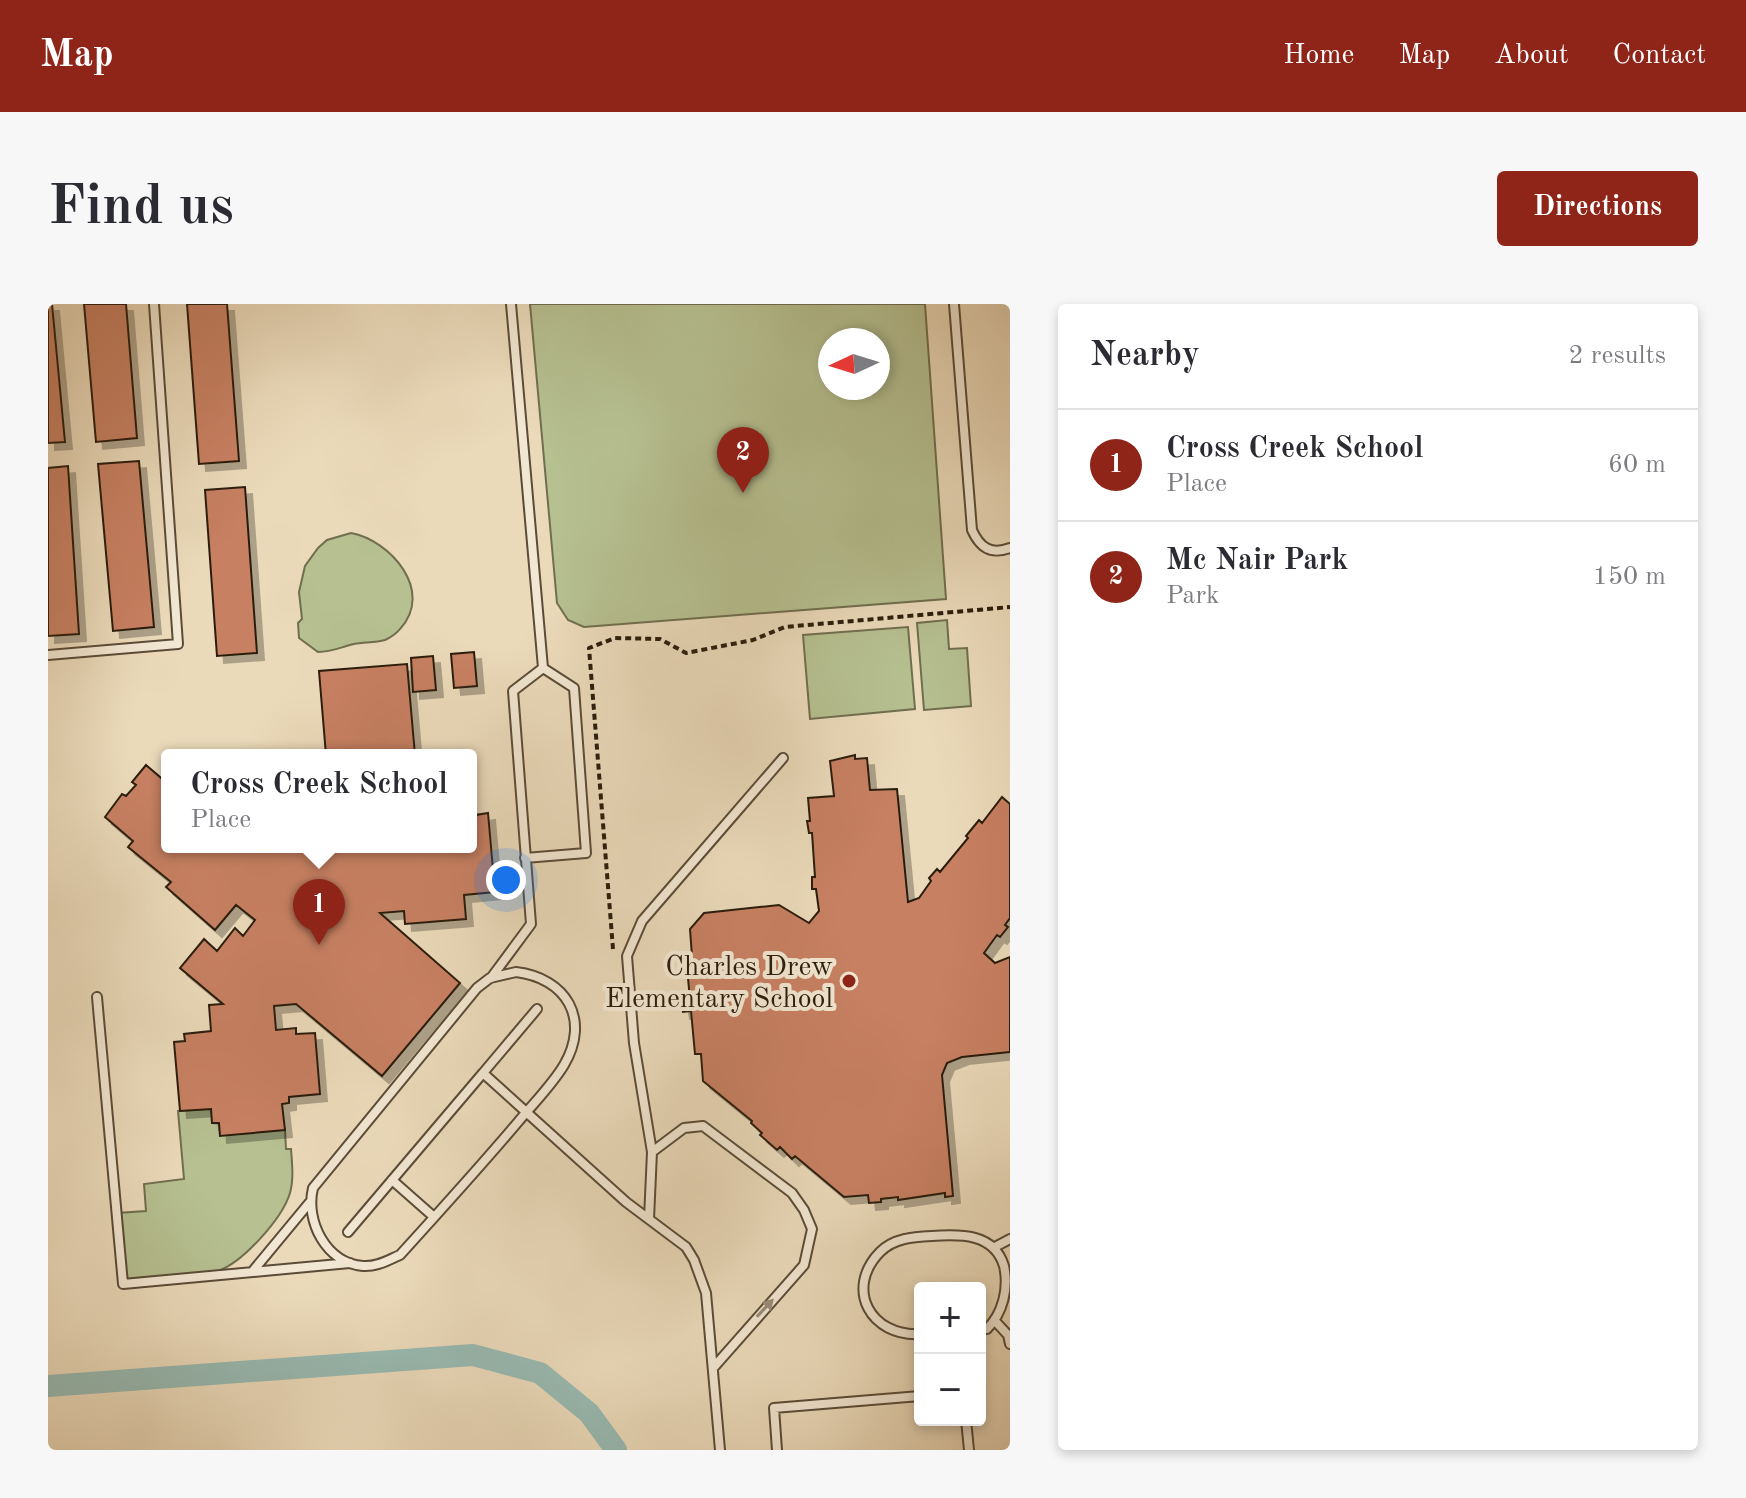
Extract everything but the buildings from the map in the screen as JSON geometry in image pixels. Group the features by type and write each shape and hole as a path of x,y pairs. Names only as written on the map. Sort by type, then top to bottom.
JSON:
{"lane":[{"path":"48,655 178,644 154,304"},
{"path":"511,304 543,668"},
{"path":"954,304 972,530 978,544 988,549 1003,551 1010,548"},
{"path":"351,1263 337,1257 326,1246 312,1218 310,1202 313,1188 477,988 490,978 531,924 513,691 543,668"},
{"path":"525,858 586,853 574,688 543,668"},
{"path":"649,1219 652,1152 634,1043 627,956 642,921 783,758"},
{"path":"97,997 123,1284 351,1263 376,1265 400,1255 526,1112 564,1064 573,1044 575,1025 571,1007 561,990 531,974 516,972 490,978"},
{"path":"348,1232 537,1009"},
{"path":"483,1073 626,1202 686,1247 702,1277 706,1293 720,1450"},
{"path":"652,1152 684,1128 703,1126 792,1193 812,1229 804,1265 714,1367"},
{"path":"392,1180 434,1217"},
{"path":"252,1272 310,1202"},
{"path":"914,1334 895,1332 874,1319 867,1308 865,1282 869,1269 882,1250 905,1238 959,1234 974,1237 993,1248 1003,1263 1006,1277 1003,1302 995,1321 986,1329"},
{"path":"993,1248 1010,1239"},
{"path":"995,1321 1008,1335 1010,1344"},
{"path":"777,1450 774,1408 914,1396"},
{"path":"967,1426 969,1450"}],"path":[{"path":"614,958 589,648 615,638 660,639 686,653 753,640 785,627 1010,607"}],"green space":[{"path":"530,304 925,304 946,599 584,627 568,620 557,603"},
{"path":"351,533 380,546 403,569 413,599 410,614 399,631 385,640 318,652 299,638 298,623 302,619 299,592 305,566 327,540"},
{"path":"947,620 949,649 967,648 971,706 924,710 917,623"},
{"path":"908,627 915,709 810,719 803,635"},
{"path":"211,1109 213,1123 285,1130 286,1149 291,1149 292,1171 286,1204 259,1240 225,1268 193,1277 123,1284 117,1213 146,1211 144,1184 184,1179 178,1111"}],"waterway":[{"path":"48,1386 473,1355 540,1373 589,1413 616,1450"}],"place":[{"name":"Mc Nair Park","path":"743,493"},
{"name":"Cross Creek School","path":"319,945"},
{"name":"Charles Drew Elementary School","path":"849,981"}]}
